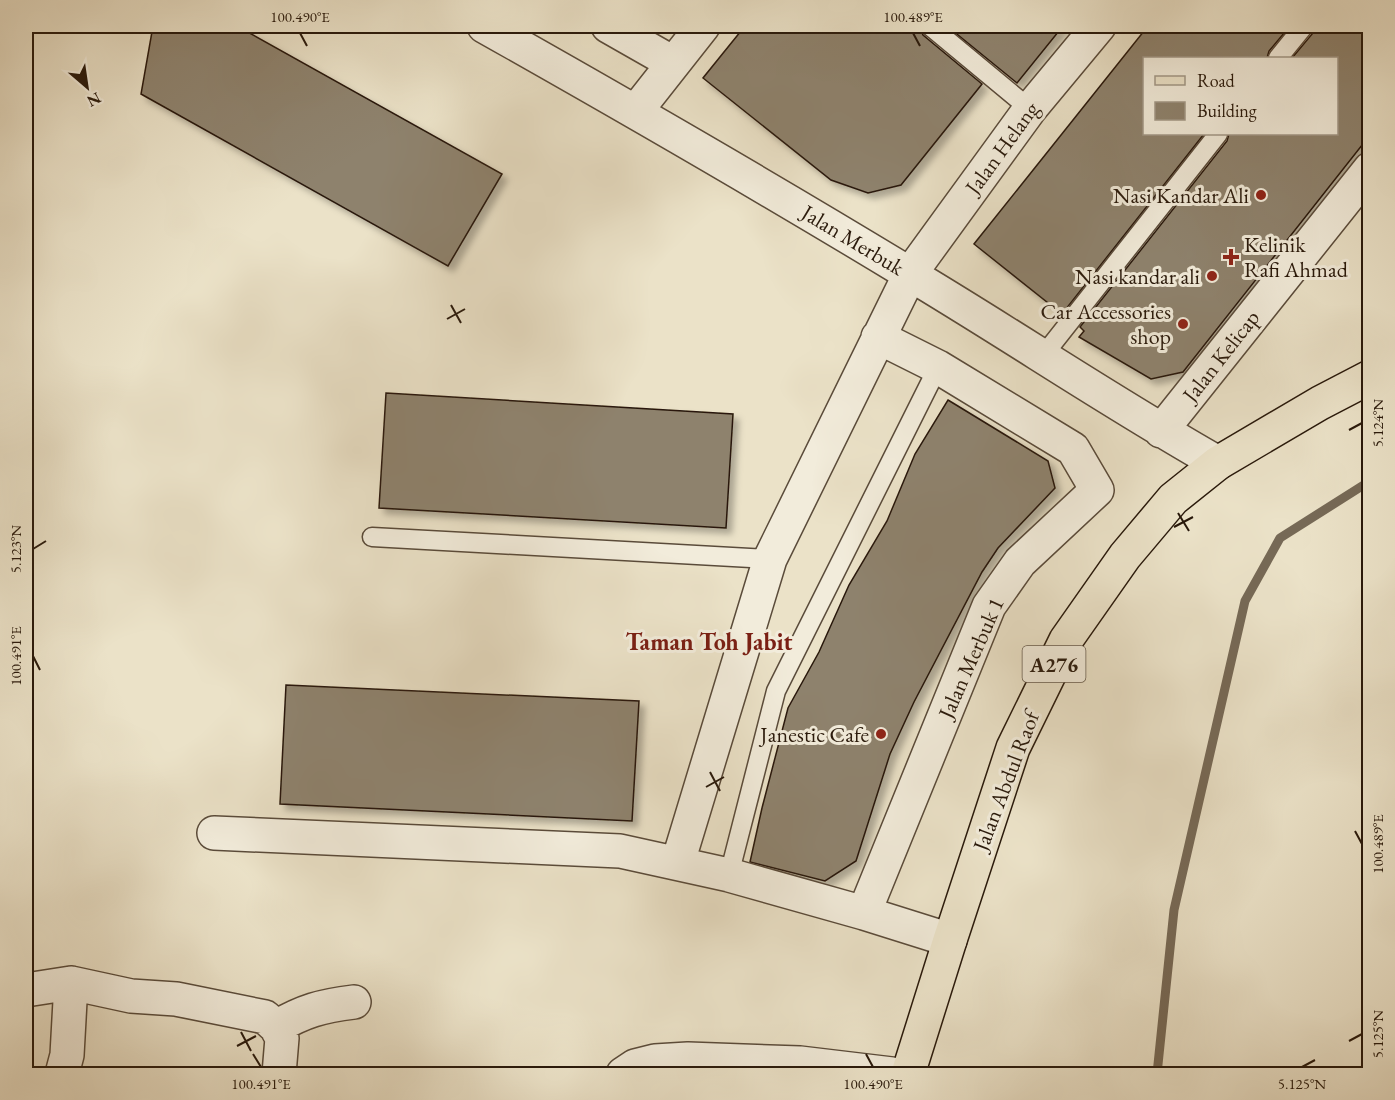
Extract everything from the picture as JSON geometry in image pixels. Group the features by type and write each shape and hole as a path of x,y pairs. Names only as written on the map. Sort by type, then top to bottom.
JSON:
{"main road":[{"name":"Jalan Abdul Raof","path":"908,1074 1013,748 1066,640 1125,556 1173,499 1218,463 1320,403 1370,377"}],"street":[{"name":"Jalan Merbuk","path":"484,26 636,111 910,274 1161,431 1218,463"},
{"path":"608,26 673,63"},
{"path":"636,111 703,26"},
{"name":"Jalan Helang","path":"678,862 770,559 878,337 910,274 1030,109 1099,26"},
{"name":"Jalan Kelicap","path":"1161,431 1370,169"},
{"path":"878,337 938,367"},
{"name":"Jalan Merbuk 1","path":"864,913 989,606 1020,562 1097,490 1073,449 938,367"},
{"path":"214,833 620,851 729,875 950,940"},
{"path":"62,1074 67,1055 71,983"},
{"path":"26,990 71,983 131,996 176,999 265,1017 276,1027 282,1038 279,1074"},
{"path":"276,1027 302,1012 354,1002"},
{"path":"623,1074 635,1066 655,1061 688,1059 800,1063 892,1074"}],"lane":[{"path":"930,26 1030,109"},
{"path":"1279,57 1304,26"},
{"path":"1042,357 1217,135"},
{"path":"729,875 776,691 938,367"},
{"path":"372,537 770,559"}],"building":[{"path":"153,26 237,26 502,174 448,266 141,94"},
{"path":"745,26 919,26 923,35 982,84 901,185 868,193 831,180 703,78"},
{"path":"947,26 1063,26 1017,83"},
{"path":"1148,26 1290,26 1269,51 1267,57 1143,57 1143,135 1203,135 1062,314 974,244"},
{"path":"1315,26 1370,26 1370,135 1183,372 1151,379 1079,337 1084,331 1080,327 1227,141 1229,135 1338,135 1338,57 1293,57 1313,33"},
{"path":"386,393 733,414 726,528 379,508"},
{"path":"948,400 1048,461 1055,488 998,548 982,572 914,702 890,754 856,861 825,881 750,862 788,708 819,652 849,585 887,521 915,454"},
{"path":"286,685 639,701 632,821 280,804"}],"waterway":[{"path":"1157,1074 1174,910 1245,601 1280,538 1370,481"}],"place":[{"name":"Nasi Kandar Ali","path":"1261,195"},
{"name":"Kelinik Rafi Ahmad","path":"1231,257"},
{"name":"Nasi kandar ali","path":"1212,276"},
{"name":"Car Accessories shop","path":"1183,324"},
{"name":"Janestic Cafe","path":"881,734"}],"district":[{"name":"Taman Toh Jabit","path":"709,641"}]}
